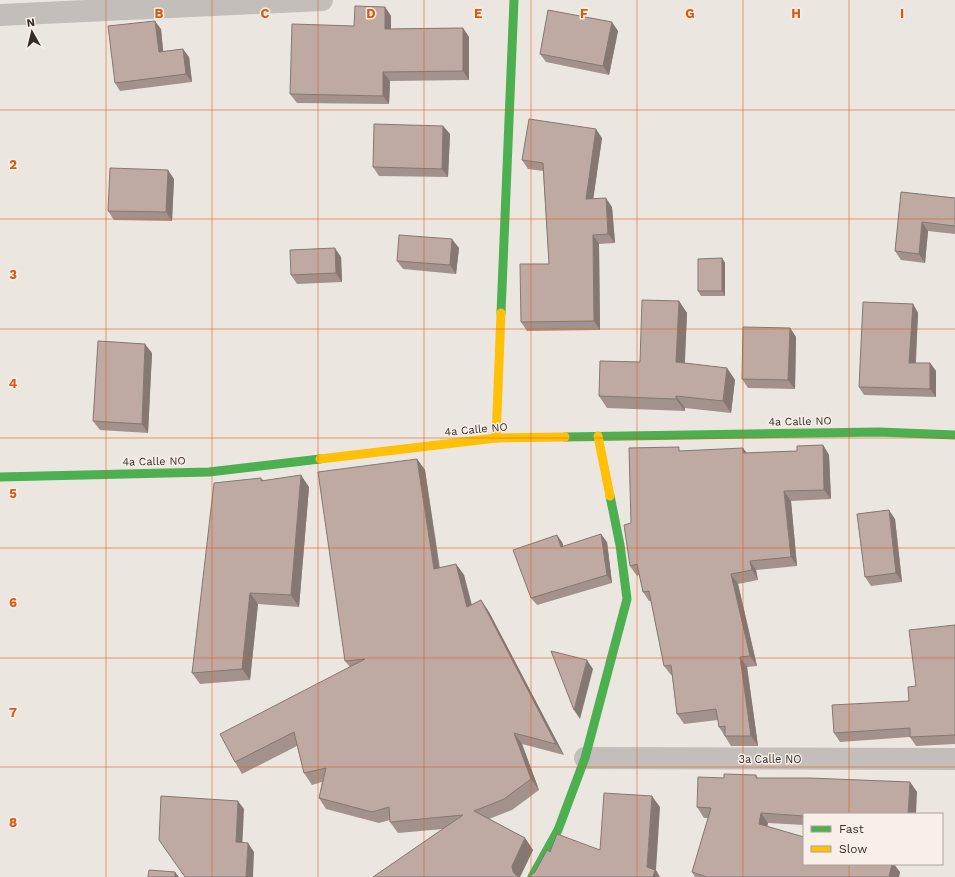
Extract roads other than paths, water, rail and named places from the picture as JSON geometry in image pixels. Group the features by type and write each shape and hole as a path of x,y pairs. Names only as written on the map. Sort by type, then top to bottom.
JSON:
{"street":[{"path":"0,15 322,0"},
{"path":"496,438 514,0"},
{"name":"4a Calle NO","path":"0,477 209,472 496,438 879,432 955,435"},
{"path":"532,877 558,830 585,758 627,599 620,545 598,436"},
{"name":"3a Calle NO","path":"585,758 955,759"}]}
